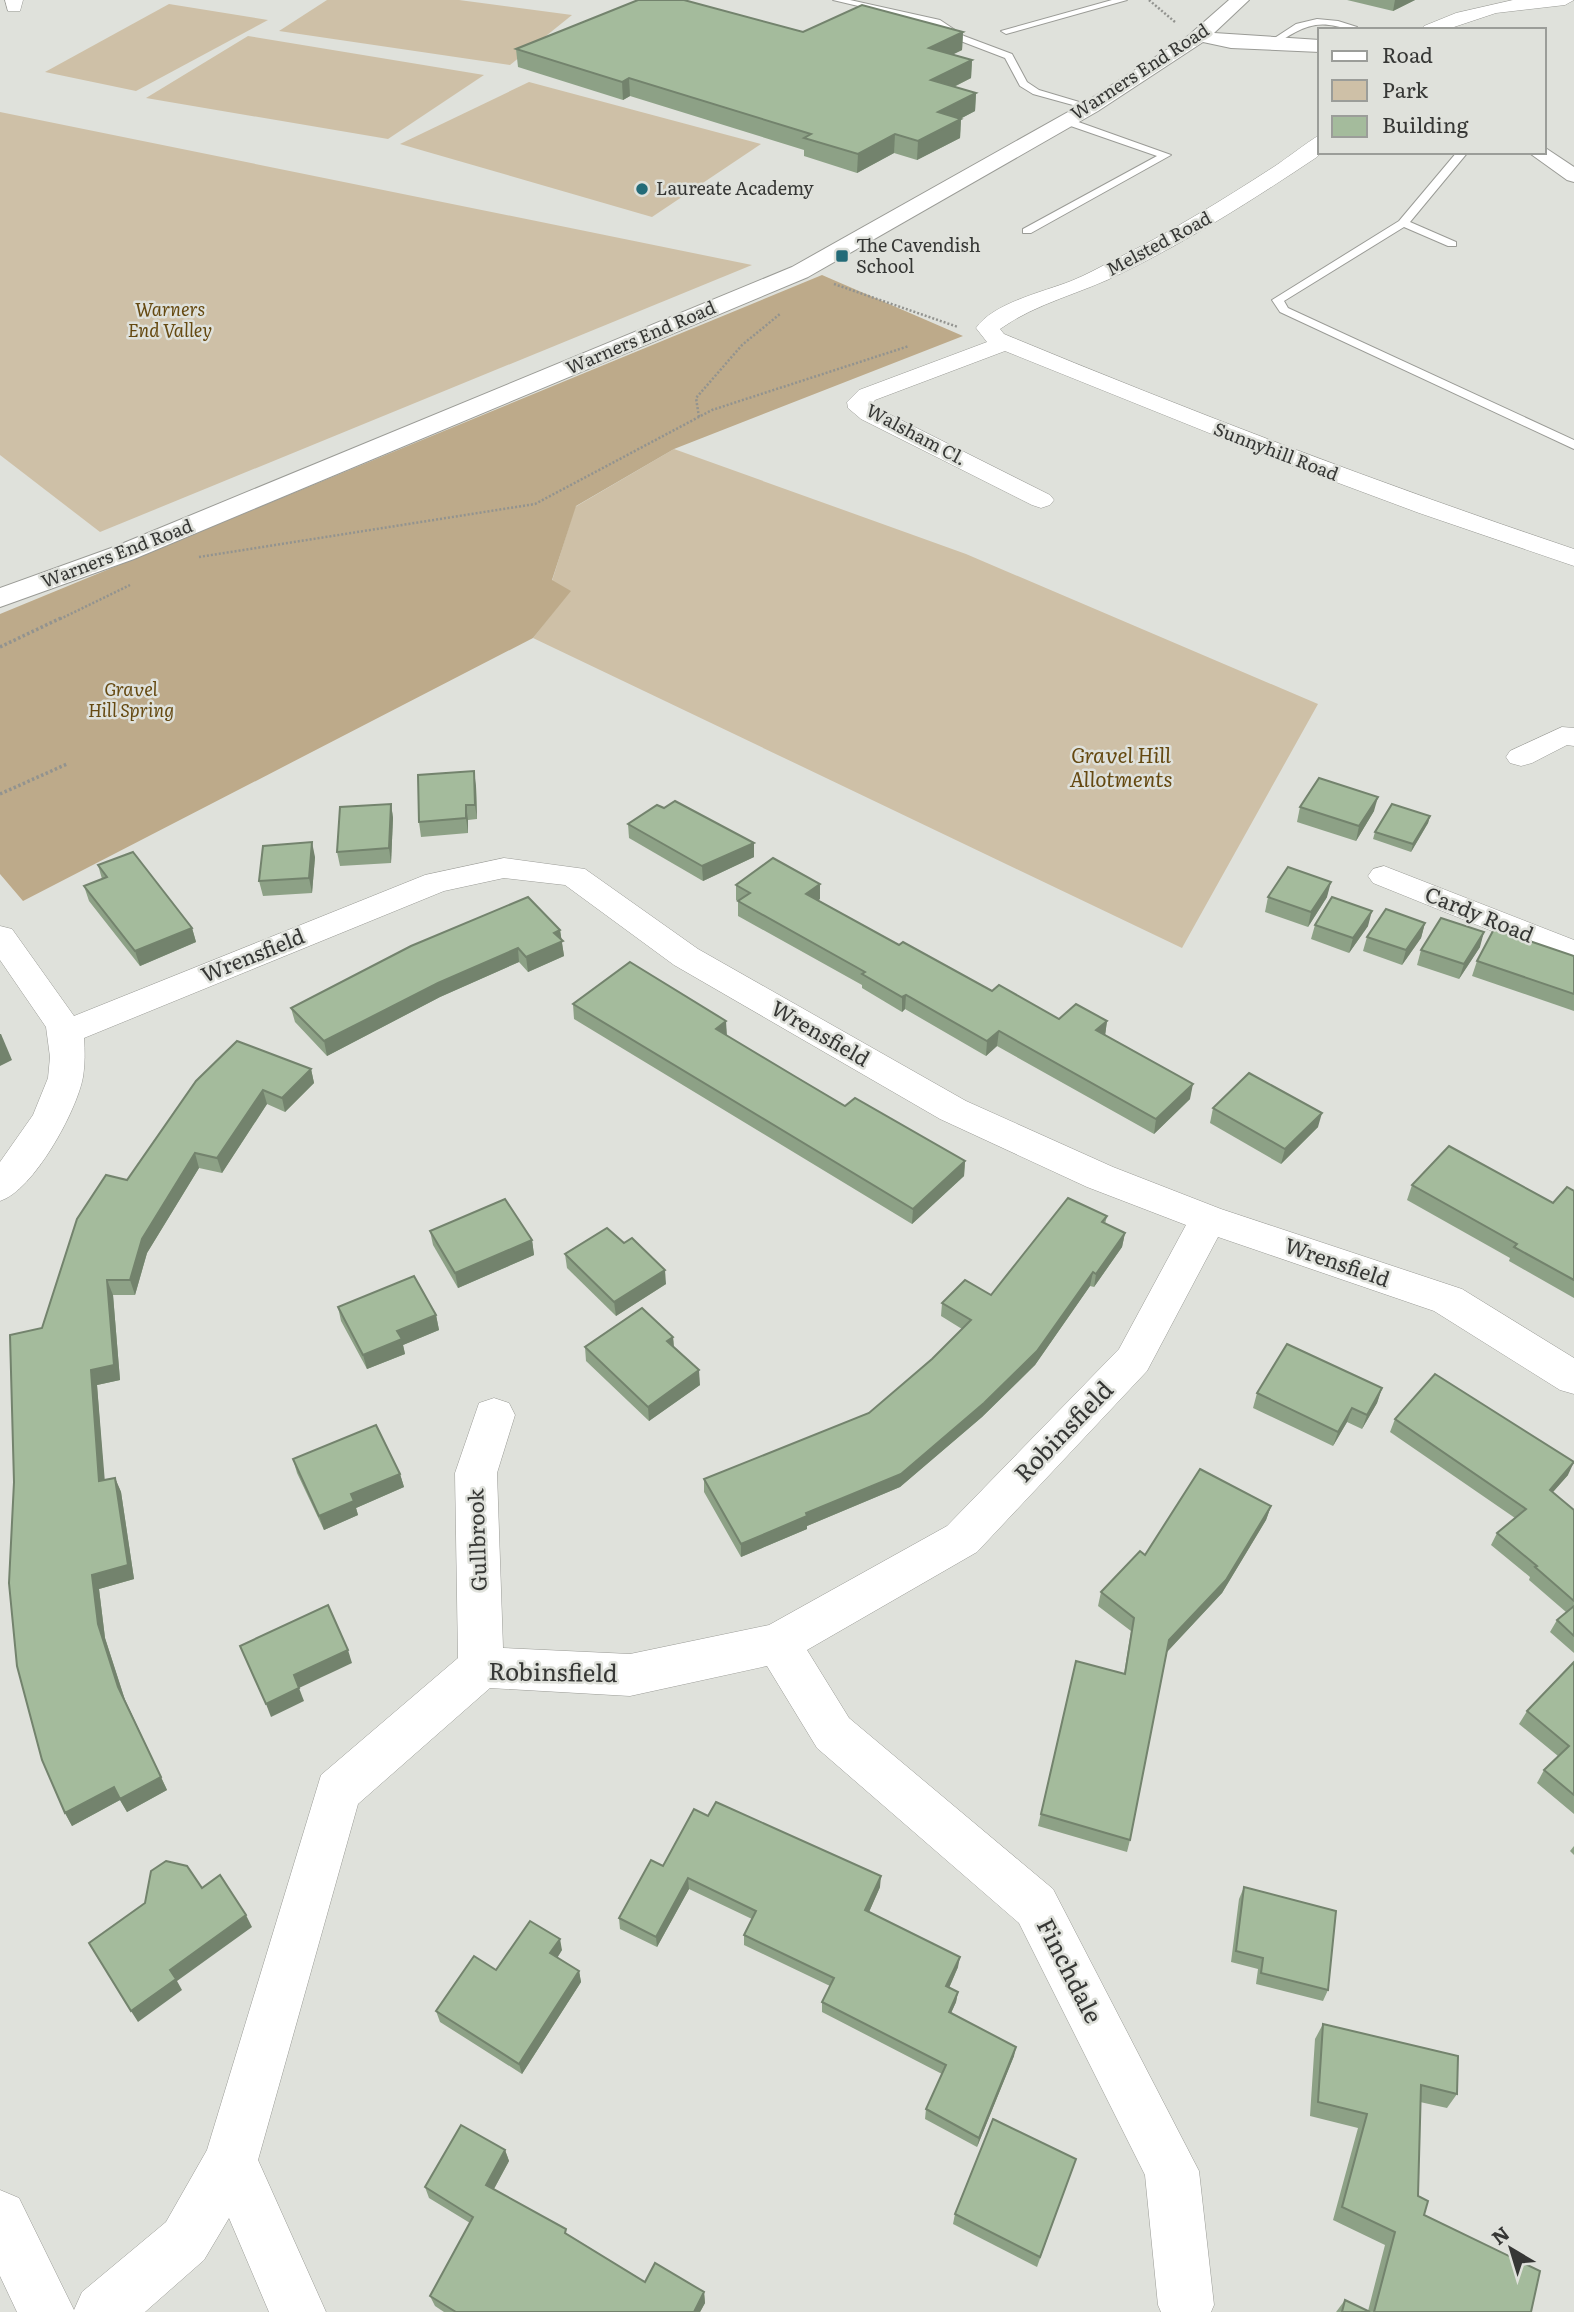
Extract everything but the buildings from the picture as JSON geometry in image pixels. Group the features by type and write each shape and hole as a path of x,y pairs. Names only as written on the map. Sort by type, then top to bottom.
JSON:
{"street":[{"path":"1434,28 1457,16 1509,5 1565,0"},
{"name":"Warners End Road","path":"0,598 124,553 800,272 1091,107 1199,36 1231,10 1229,1"},
{"path":"1199,36 1269,45 1318,46"},
{"name":"Melsted Road","path":"996,336 1002,316 1091,280 1217,214 1310,153 1318,143"},
{"path":"1541,154 1574,176"},
{"name":"Walsham Cl.","path":"996,336 866,395 859,402 860,408 1041,500"},
{"name":"Sunnyhill Road","path":"996,336 1154,406 1410,503 1574,558"},
{"path":"1521,757 1562,736 1574,737"},
{"name":"Wrensfield","path":"66,1032 436,882 504,868 573,876 686,957 953,1110 1100,1177 1208,1219 1448,1300 1574,1378"},
{"name":"Cardy Road","path":"1384,876 1574,953"},
{"path":"0,937 66,1032 68,1076 37,1143 0,1188"},
{"name":"Robinsfield","path":"102,2312 185,2241 230,2161 338,1791 481,1667 630,1675 778,1643 962,1539 1133,1360 1208,1219"},
{"name":"Gullbrook","path":"481,1667 476,1473 494,1415"},
{"name":"Finchdale","path":"778,1643 833,1733 1035,1906 1172,2171 1186,2305"},
{"path":"230,2161 298,2312"},
{"path":"1,2224 47,2312"}],"lane":[{"path":"838,0 937,22 961,38 1009,56 1023,83 1036,92 1091,107"},
{"path":"1006,31 1122,0"},
{"path":"1269,45 1301,23 1333,21 1352,28"},
{"path":"1027,231 1166,155 1066,121"},
{"path":"1461,154 1403,223 1278,300 1284,310 1574,445"},
{"path":"1403,223 1452,244"}],"path":[{"path":"800,272 962,329 949,333"},
{"path":"699,417 696,398 759,327 780,314"},
{"path":"199,557 534,504 712,410 909,346"},
{"path":"0,647 136,582"},
{"path":"0,794 67,764"}],"green space":[{"path":"327,0 459,0 572,15 510,65 279,31"},
{"path":"169,4 268,20 136,91 45,72"},
{"path":"248,36 484,75 388,139 146,98"},
{"path":"529,82 761,144 652,217 400,144"},
{"name":"Warners End Valley","path":"0,112 752,265 100,532 0,455"},
{"name":"Gravel Hill Spring","path":"822,275 963,336 674,449 576,506 552,580 571,591 533,638 23,901 0,874 0,614"},
{"name":"Gravel Hill Allotments","path":"674,449 966,554 1318,704 1182,948 533,638 570,591 552,581 575,507"}],"place":[{"name":"Laureate Academy","path":"642,189"},
{"name":"The Cavendish School","path":"842,256"}]}
